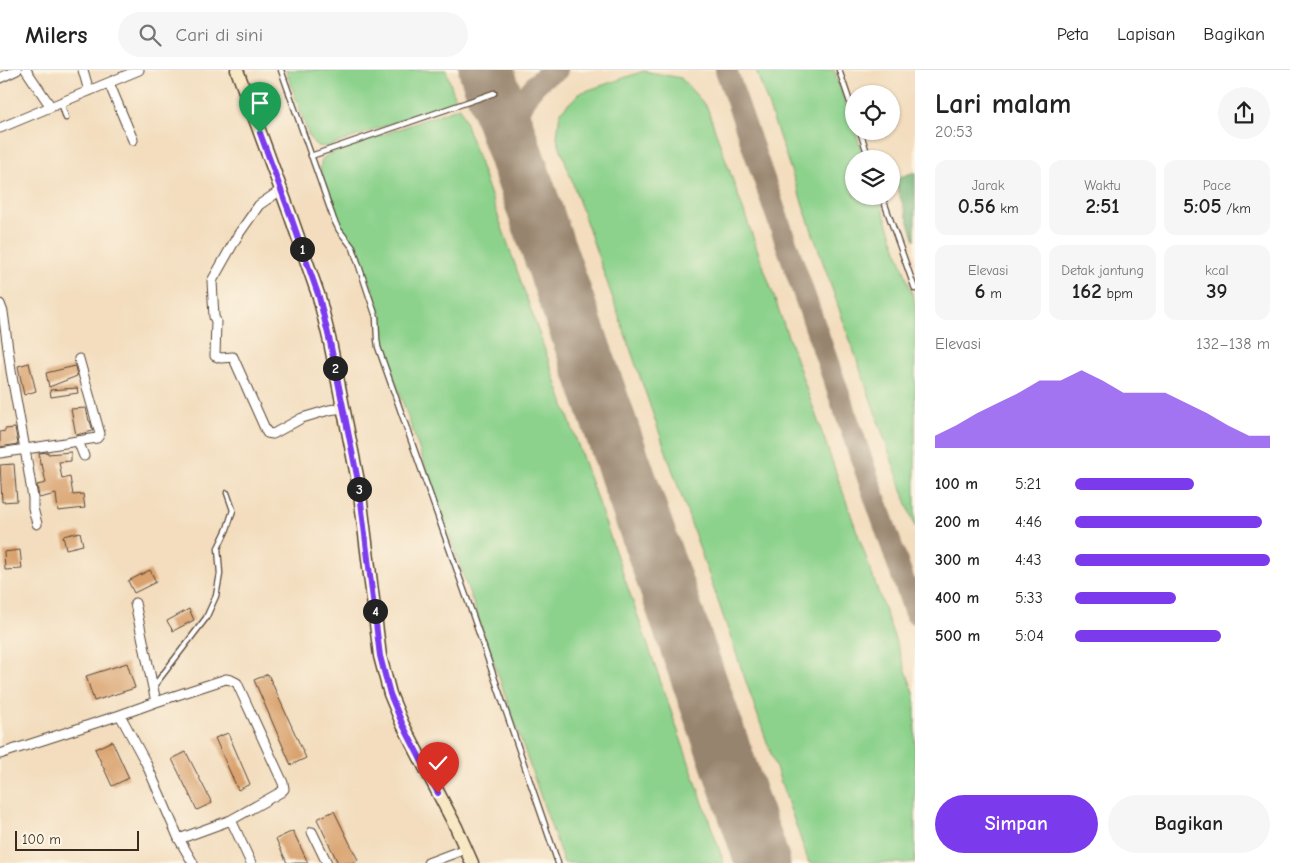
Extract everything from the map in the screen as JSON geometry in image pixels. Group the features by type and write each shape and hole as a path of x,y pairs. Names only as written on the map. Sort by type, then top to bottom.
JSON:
{"street":[{"path":"0,78 17,70"},
{"path":"26,70 51,107"},
{"path":"82,70 89,91"},
{"path":"0,128 140,70"},
{"path":"237,70 319,297 359,486 380,656 390,694 402,723 456,827 472,863"},
{"path":"109,83 133,140"},
{"path":"281,190 259,205 238,235 212,281 214,317 216,321 215,356 220,358 233,357 267,434 273,434 302,418 343,408"},
{"path":"0,304 3,312 3,327 26,449 36,524"},
{"path":"0,453 96,438 100,434 79,359"},
{"path":"78,441 84,456"},
{"path":"135,603 156,702"},
{"path":"0,754 156,702 231,680 236,683 284,782 284,789 230,820 179,839"},
{"path":"120,715 146,763 179,839 193,863"},
{"path":"230,820 251,863"},
{"path":"312,832 328,863"},
{"path":"428,863 465,849"}],"lane":[{"path":"281,70 336,226 353,248 375,313 378,347 558,863"},
{"path":"838,70 845,89"},
{"path":"311,156 494,92"},
{"path":"61,102 66,118"},
{"path":"885,205 915,289"},
{"path":"153,687 206,618 216,596 220,574 218,548 233,510 226,493"}],"green space":[{"path":"286,70 446,70 456,101 326,147 317,146 310,139"},
{"path":"756,70 834,70 845,101 845,140 858,140 862,150 845,150 845,205 881,205 915,302 915,527"},
{"path":"644,71 681,78 707,107 915,696 915,863 809,863 557,138 560,112 580,93"},
{"path":"460,107 724,863 564,863 382,343 382,316 356,244 339,227 320,169 322,159 329,154"},
{"path":"915,172 915,240 900,196 900,177"}],"building":[{"path":"29,363 36,391 24,395 18,366"},
{"path":"75,366 77,376 49,387 46,373"},
{"path":"77,388 78,393 51,397 50,390"},
{"path":"86,408 93,431 76,435 71,409"},
{"path":"15,428 18,444 0,447 0,432 5,431 5,429"},
{"path":"48,452 48,454 71,452 71,461 59,462 62,479 70,477 73,495 83,494 85,508 58,511 56,494 39,498 37,485 46,483 42,464 40,465 39,453"},
{"path":"14,464 17,501 2,502 0,465"},
{"path":"80,532 83,545 66,549 63,536"},
{"path":"20,550 22,569 5,570 4,552"},
{"path":"150,570 156,582 134,593 128,581"},
{"path":"189,609 194,620 173,631 167,621"},
{"path":"127,663 135,688 94,701 86,676"},
{"path":"268,674 306,758 291,765 254,680"},
{"path":"228,733 250,784 238,790 215,738"},
{"path":"112,741 129,778 112,786 95,749"},
{"path":"186,752 212,803 197,810 172,759"},
{"path":"334,811 358,860 352,863 338,863 317,819"},
{"path":"293,831 308,863 287,863 276,839"}],"taxiway":[{"path":"516,154 514,130 519,110 535,85 557,70"},
{"path":"726,70 915,613"}],"runway":[{"path":"486,70 763,863"}],"route":[{"path":"260,133 319,297 330,342 359,486 380,656 390,694 402,723 438,793"}]}
